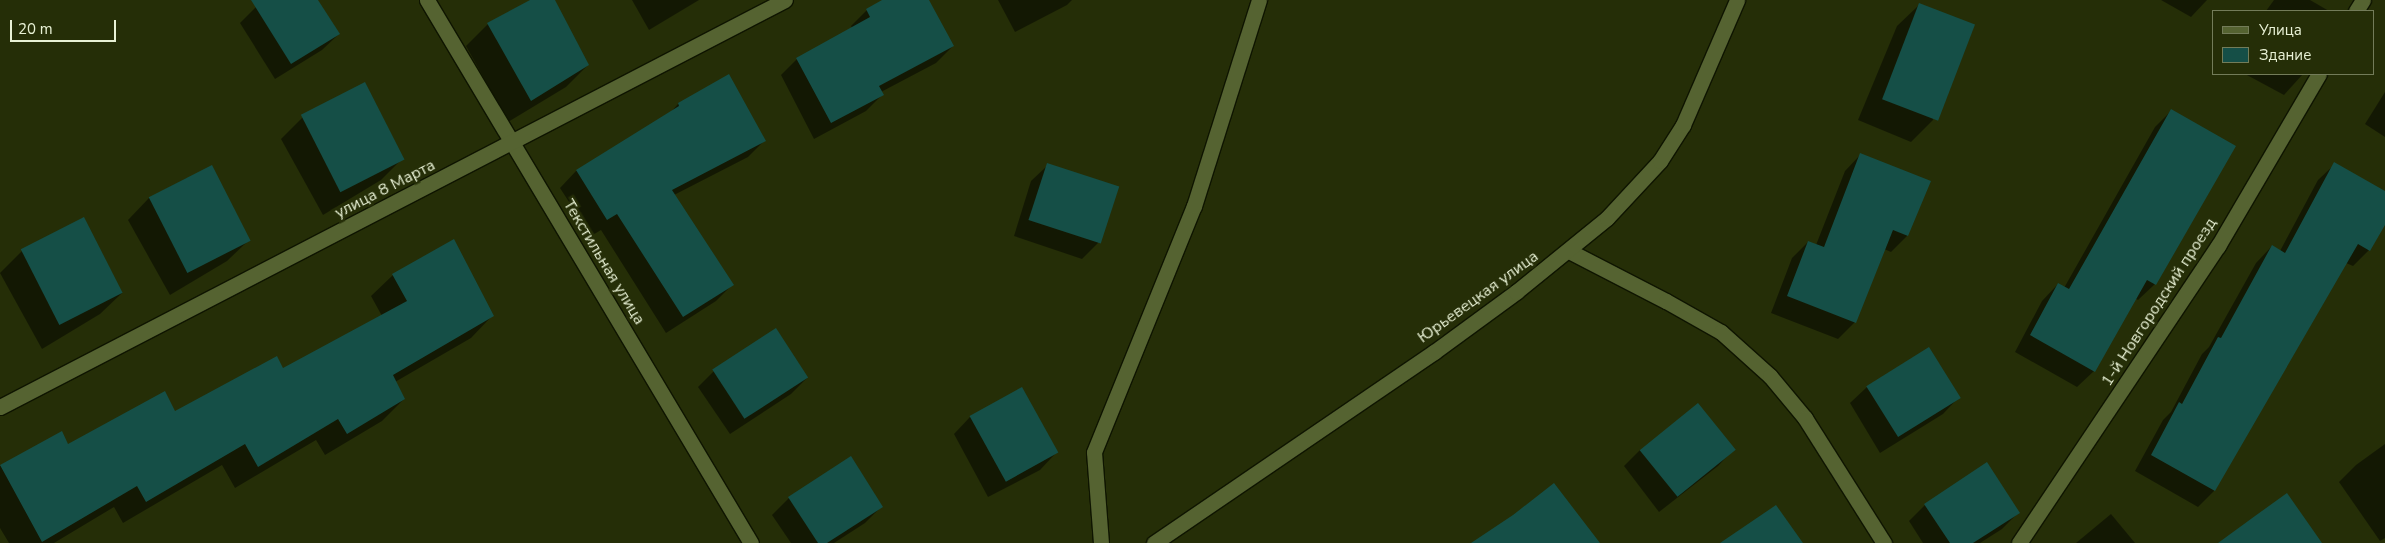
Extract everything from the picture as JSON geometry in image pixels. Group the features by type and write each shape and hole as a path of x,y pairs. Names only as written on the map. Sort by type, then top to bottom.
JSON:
{"street":[{"name":"Текстильная улица","path":"427,0 751,543"},
{"name":"улица 8 Марта","path":"0,408 785,0"},
{"path":"1101,543 1094,452 1194,206 1259,0"},
{"name":"Юрьевецкая улица","path":"1154,543 1434,352 1569,251 1621,204 1660,161 1683,125 1738,0"},
{"name":"1-й Новгородский проезд","path":"2019,543 2218,246 2319,75"},
{"path":"1569,251 1721,332 1770,376 1805,418 1884,543"}],"building":[{"path":"251,0 318,0 340,34 291,64"},
{"path":"530,0 555,0 589,65 531,101 487,23"},
{"path":"882,0 929,0 954,46 879,86 884,95 831,123 796,58 870,17 866,9"},
{"path":"1919,3 1975,25 1938,121 1882,99"},
{"path":"729,74 766,141 672,190 734,285 683,317 617,214 607,220 576,170 679,106 678,103"},
{"path":"365,82 404,160 340,192 301,115"},
{"path":"2171,109 2236,146 2156,285 2147,280 2095,372 2030,335 2058,283 2069,289"},
{"path":"1860,153 1931,181 1908,236 1893,230 1856,323 1787,296 1808,241 1824,247"},
{"path":"2334,162 2385,191 2385,225 2370,251 2358,244 2215,491 2151,455 2179,402 2182,404 2218,337 2221,338 2272,245 2285,253"},
{"path":"1047,163 1119,186 1101,244 1028,220"},
{"path":"212,165 251,241 187,273 149,197"},
{"path":"84,217 123,293 59,325 21,249"},
{"path":"454,239 494,316 393,375 405,399 347,434 338,419 258,467 245,444 146,502 137,486 42,542 0,465 62,431 68,444 165,391 175,411 277,356 283,368 407,301 392,274"},
{"path":"776,328 808,377 744,419 712,369"},
{"path":"1929,347 1961,398 1898,437 1866,386"},
{"path":"1022,387 1058,453 1006,482 970,416"},
{"path":"1698,403 1736,450 1677,497 1640,450"},
{"path":"851,456 883,507 827,543 818,543 788,497"},
{"path":"1987,462 2020,513 1973,543 1950,543 1924,504"},
{"path":"1554,483 1600,543 1471,543 1513,515"},
{"path":"2287,493 2322,543 2218,543 2255,516"},
{"path":"1776,505 1803,543 1720,543"}]}
